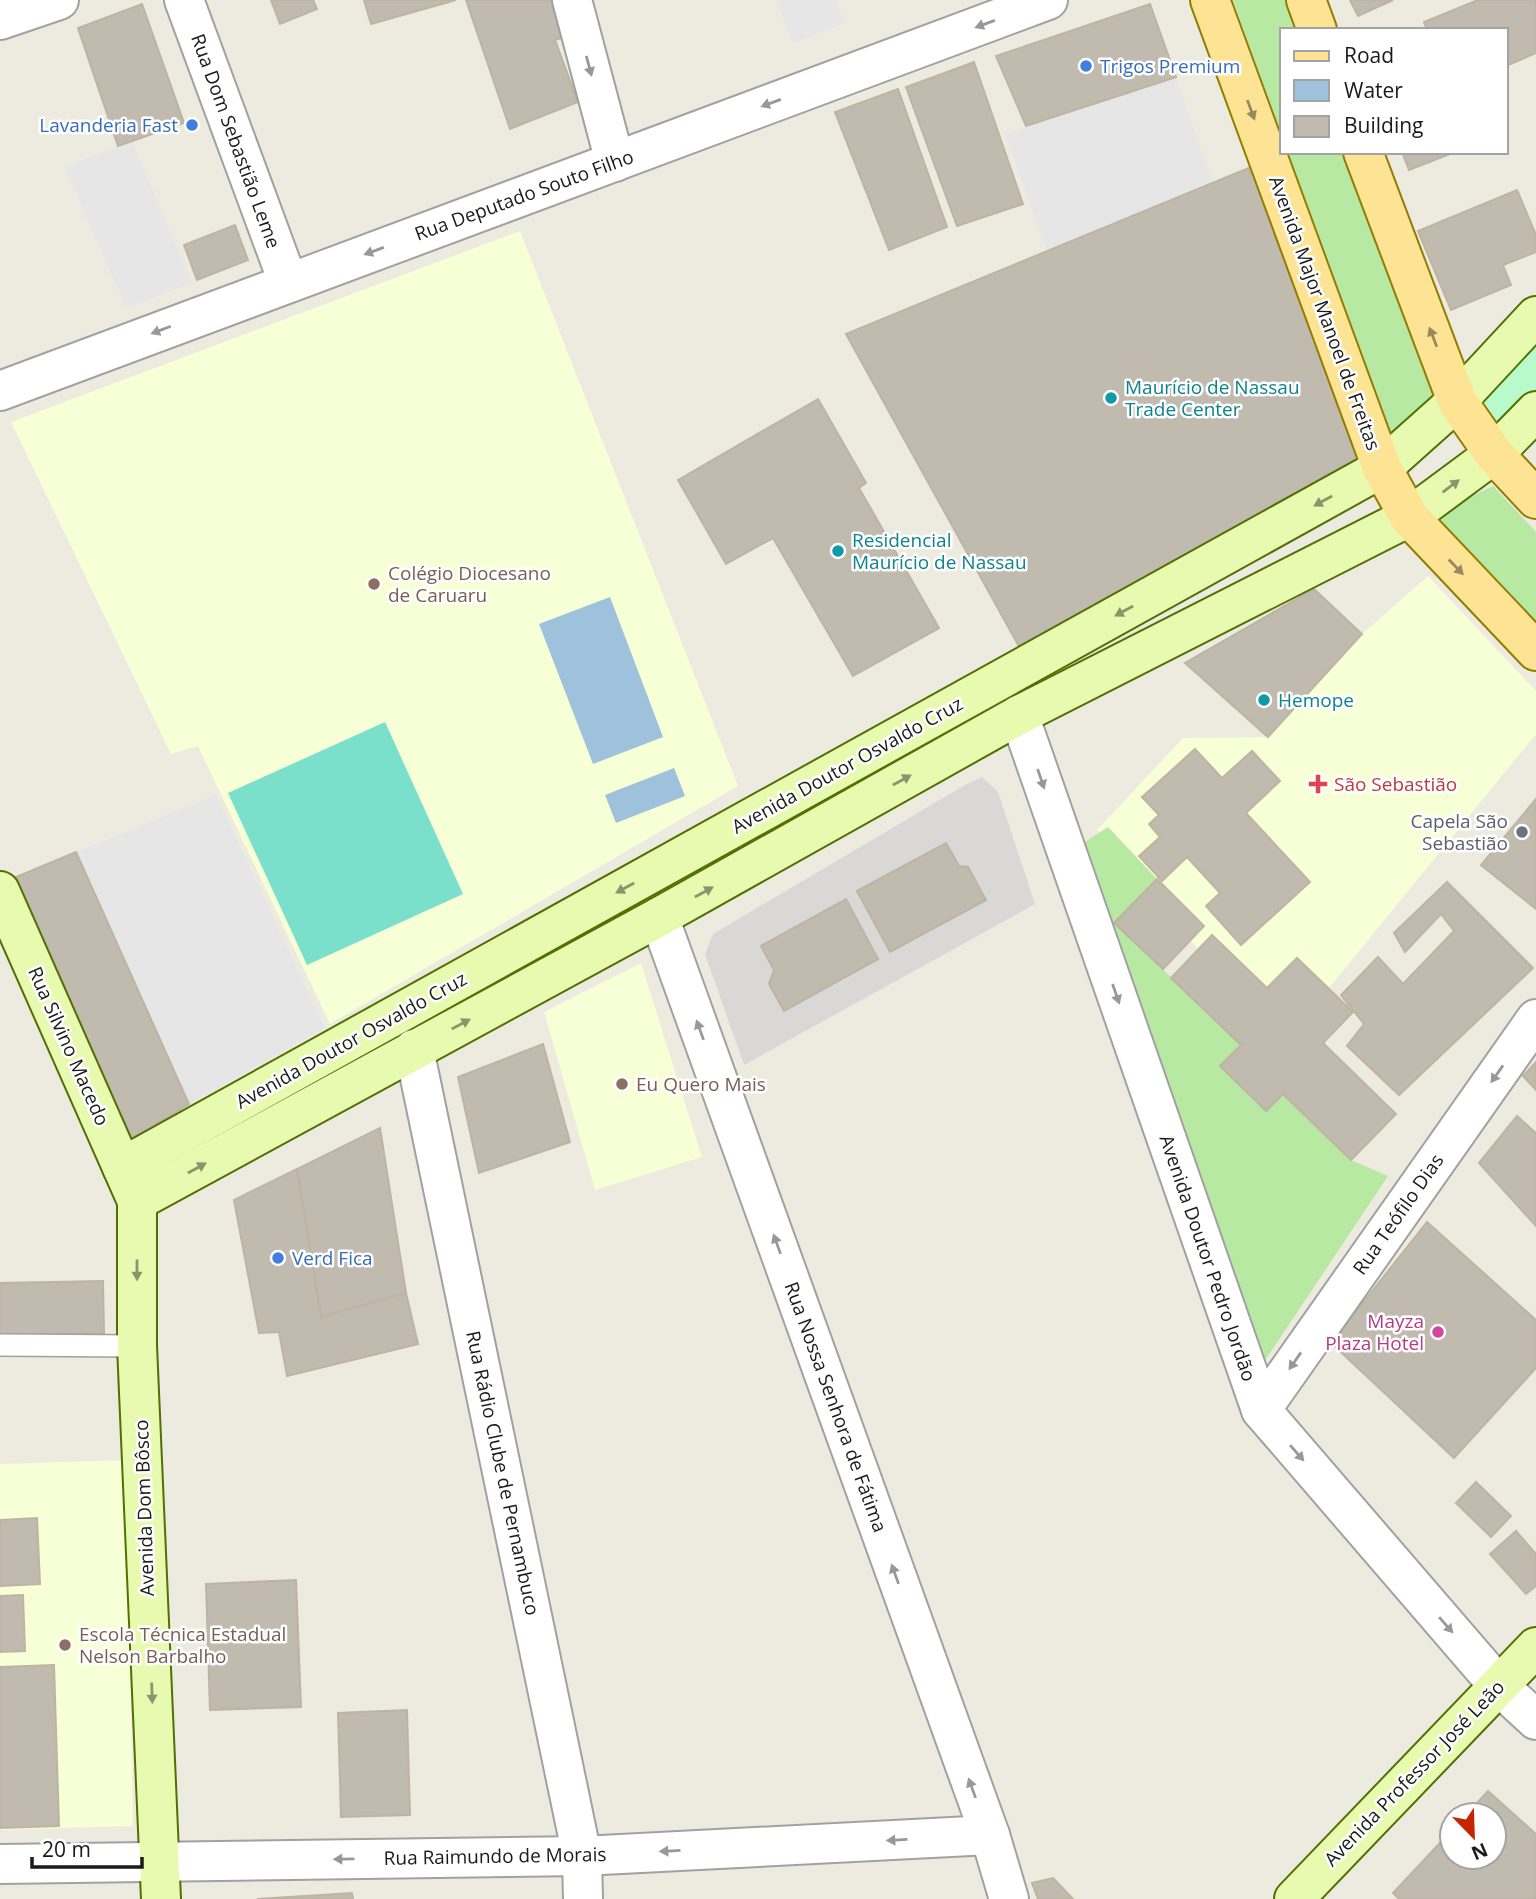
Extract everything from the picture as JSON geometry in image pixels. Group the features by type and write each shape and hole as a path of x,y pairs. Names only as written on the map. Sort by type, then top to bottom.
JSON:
{"main road":[{"name":"Avenida Major Manoel de Freitas","path":"1210,0 1382,468 1409,517 1536,651"},
{"path":"1306,0 1316,28"},
{"path":"1364,154 1457,401 1494,454 1536,499"}],"street":[{"path":"0,20 59,0"},
{"name":"Rua Dom Sebastião Leme","path":"184,0 288,282"},
{"path":"572,0 615,162"},
{"name":"Rua Deputado Souto Filho","path":"0,391 1048,0"},
{"name":"Avenida Doutor Osvaldo Cruz","path":"122,1167 1382,468 1457,401 1536,316"},
{"name":"Avenida Doutor Osvaldo Cruz","path":"138,1201 659,917 1019,715 1409,517 1494,454 1536,411"},
{"name":"Avenida Doutor Pedro Jordão","path":"1019,715 1261,1410 1498,1685 1536,1720"},
{"name":"Rua Silvino Macedo","path":"0,891 138,1201"},
{"name":"Rua Nossa Senhora de Fátima","path":"659,917 990,1835 1009,1899"},
{"name":"Rua Teófilo Dias","path":"1261,1410 1536,1018"},
{"name":"Rua Rádio Clube de Pernambuco","path":"414,1049 582,1856 583,1899"},
{"name":"Avenida Dom Bôsco","path":"138,1201 137,1346 161,1899"},
{"name":"Avenida Professor José Leão","path":"1294,1899 1536,1647"},
{"name":"Rua Raimundo de Morais","path":"0,1864 582,1856 990,1835"}],"lane":[{"path":"0,1345 137,1346"}],"shaded area":[{"path":"776,0 835,0 845,23 793,44"},
{"path":"1176,77 1213,183 1047,251 1005,135"},
{"path":"132,141 192,283 126,308 65,167"},
{"name":"Colégio Diocesano de Caruaru","path":"520,231 738,786 330,1024 198,746 171,754 11,422"},
{"path":"1536,332 1536,397 1495,440 1472,401"},
{"name":"São Sebastião","path":"1428,576 1536,691 1536,734 1281,1047 1097,830 1183,738 1268,737 1362,634"},
{"path":"385,722 463,894 307,965 228,793"},
{"path":"982,777 998,792 1035,904 744,1065 705,954 713,934"},
{"path":"216,795 325,1028 189,1104 76,852"},
{"name":"Eu Quero Mais","path":"641,963 702,1157 595,1190 544,1012"},
{"name":"Escola Técnica Estadual Nelson Barbalho","path":"127,1460 133,1826 0,1830 0,1464"}],"green space":[{"path":"1233,0 1288,0 1298,28 1280,28 1280,130"},
{"path":"1289,154 1347,154 1440,401 1396,445"},
{"path":"1493,486 1536,532 1536,621 1434,515"},
{"path":"1108,827 1157,879 1115,923 1241,1045 1221,1066 1265,1111 1283,1094 1351,1160 1388,1176 1258,1371 1077,847"}],"water":[{"path":"610,597 663,737 593,764 539,624"},
{"path":"674,768 685,796 616,823 605,795"}],"building":[{"path":"271,0 313,0 317,9 280,24"},
{"path":"364,0 456,0 371,24"},
{"path":"466,0 561,0 570,35 555,40 578,102 510,129"},
{"path":"1350,0 1393,0 1358,16"},
{"path":"1478,0 1536,0 1536,53 1508,65 1508,28 1426,28 1424,22"},
{"path":"142,4 184,123 118,146 78,28"},
{"name":"Trigos Premium","path":"1150,4 1176,77 1026,126 996,56"},
{"path":"974,62 1023,204 957,226 906,87"},
{"path":"898,89 947,227 889,250 835,112"},
{"path":"1403,154 1450,154 1409,170"},
{"name":"Maurício de Nassau Trade Center","path":"1251,167 1365,462 1022,652 846,334"},
{"path":"1517,190 1536,235 1536,252 1503,265 1511,285 1451,310 1418,231"},
{"path":"235,225 248,260 197,280 184,245"},
{"name":"Residencial Maurício de Nassau","path":"818,399 866,483 859,488 939,628 853,676 773,538 726,564 678,480"},
{"name":"Hemope","path":"1314,589 1362,634 1268,737 1185,663"},
{"path":"1195,749 1222,778 1252,751 1280,781 1246,813 1310,882 1241,945 1206,906 1220,893 1187,857 1162,881 1139,856 1160,837 1149,824 1159,815 1142,797"},
{"name":"Capela São Sebastião","path":"1536,799 1536,909 1481,865"},
{"path":"946,843 959,866 968,867 986,900 890,952 857,891"},
{"path":"76,852 189,1104 132,1139 16,877"},
{"path":"1157,879 1204,926 1163,969 1114,923"},
{"path":"1447,882 1533,968 1399,1095 1347,1046 1364,1024 1341,995 1378,957 1403,984 1454,931 1441,914 1405,952 1394,933"},
{"path":"846,899 878,959 784,1011 769,984 774,970 761,946"},
{"path":"1212,935 1267,988 1297,958 1353,1012 1323,1043 1396,1114 1351,1160 1283,1094 1266,1111 1220,1066 1241,1045 1171,978"},
{"path":"543,1044 570,1142 479,1173 458,1077"},
{"path":"1536,1062 1536,1090 1523,1076"},
{"path":"1517,1116 1536,1133 1536,1226 1479,1163"},
{"path":"380,1128 406,1293 321,1317 297,1169"},
{"name":"Verd Fica","path":"297,1169 321,1317 406,1293 418,1344 287,1376 279,1332 259,1333 234,1200"},
{"name":"Mayza Plaza Hotel","path":"1427,1222 1536,1320 1536,1368 1454,1458 1331,1343"},
{"path":"103,1281 104,1333 0,1335 0,1283"},
{"path":"1476,1482 1511,1516 1491,1537 1456,1503"},
{"path":"37,1518 40,1584 0,1586 0,1520"},
{"path":"1516,1531 1536,1554 1536,1586 1526,1594 1490,1554"},
{"path":"296,1580 301,1707 210,1710 206,1584"},
{"path":"23,1595 25,1651 0,1652 0,1596"},
{"path":"54,1665 59,1826 0,1828 0,1667"},
{"path":"407,1710 410,1815 341,1817 338,1713"},
{"path":"1488,1791 1499,1801 1479,1801"},
{"path":"1508,1809 1536,1834 1536,1899 1399,1899 1393,1893 1438,1845 1438,1871 1508,1871"},
{"path":"1053,1878 1073,1899 1038,1899 1032,1883"},
{"path":"352,1893 353,1899 257,1899"}],"place":[{"name":"Trigos Premium","path":"1086,66"},
{"name":"Lavanderia Fast","path":"192,125"},
{"name":"Maurício de Nassau Trade Center","path":"1111,398"},
{"name":"Residencial Maurício de Nassau","path":"838,551"},
{"name":"Colégio Diocesano de Caruaru","path":"374,584"},
{"name":"Hemope","path":"1264,700"},
{"name":"São Sebastião","path":"1318,784"},
{"name":"Capela São Sebastião","path":"1522,832"},
{"name":"Eu Quero Mais","path":"622,1084"},
{"name":"Verd Fica","path":"278,1258"},
{"name":"Mayza Plaza Hotel","path":"1438,1332"},
{"name":"Escola Técnica Estadual Nelson Barbalho","path":"65,1645"}]}
